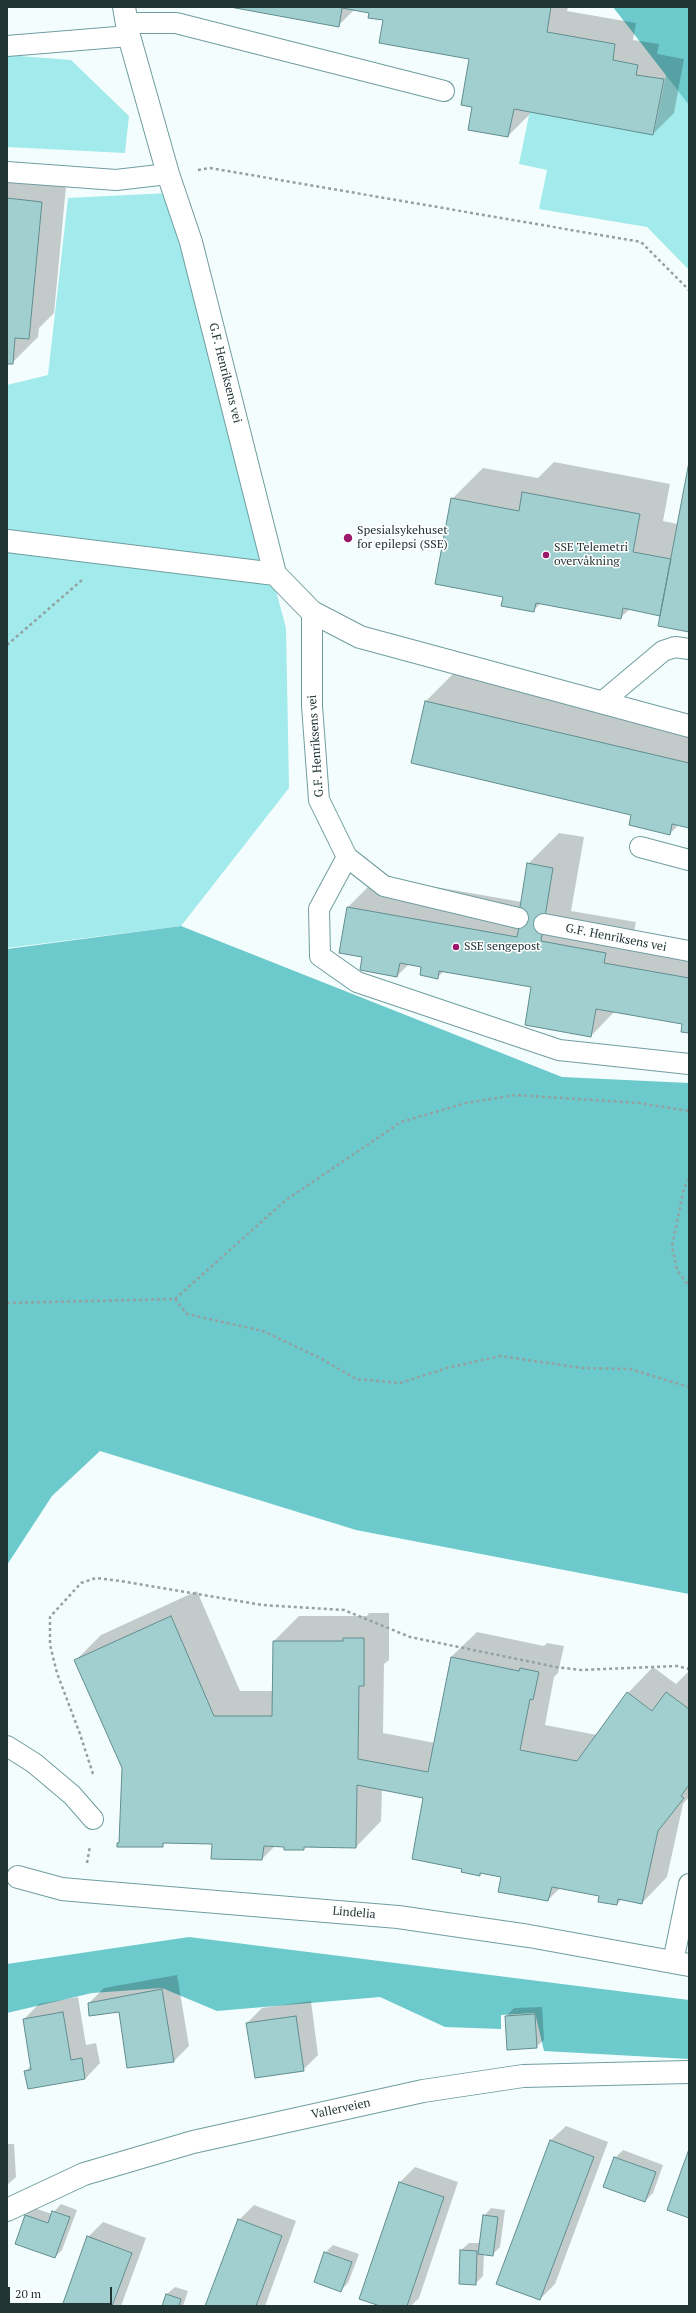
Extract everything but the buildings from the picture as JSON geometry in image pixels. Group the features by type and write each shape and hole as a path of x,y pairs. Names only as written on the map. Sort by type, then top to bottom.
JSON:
{"street":[{"name":"G.F. Henriksens vei","path":"126,22 168,174 191,242 275,574"},
{"path":"7,542 275,574 312,612 360,637 689,726"},
{"name":"Lindelia","path":"18,1877 62,1889 398,1917 529,1936 681,1963"},
{"name":"Vallerveien","path":"7,2210 84,2174 193,2142 423,2091 523,2076 689,2072"}],"lane":[{"path":"7,46 126,22 176,23 444,91"},
{"path":"7,172 116,180 168,174"},
{"name":"G.F. Henriksens vei","path":"312,612 312,706 319,800 347,857 384,886 518,918"},
{"path":"601,703 663,650 675,647 689,649"},
{"path":"640,847 689,860"},
{"path":"347,857 319,909 320,956 357,982 559,1050 689,1064"},
{"name":"G.F. Henriksens vei","path":"544,924 689,951"},
{"path":"7,1746 34,1762 72,1795 93,1819"},
{"path":"681,1963 689,1884"}],"path":[{"path":"168,174 210,168 641,242 689,290"},
{"path":"7,645 113,554"},
{"path":"7,1303 174,1299 286,1200 401,1122 466,1103 516,1095 639,1103 689,1111"},
{"path":"689,1179 684,1188 672,1246 677,1270 689,1286"},
{"path":"174,1299 187,1314 262,1331 320,1358 356,1379 400,1382 447,1368 500,1356 582,1368 630,1369 689,1387"},
{"path":"84,1891 97,1788 80,1734 57,1673 50,1644 50,1617 81,1583 96,1578 262,1605 344,1610 410,1637 556,1667 581,1670 677,1666 689,1669"}],"shaded area":[{"path":"613,7 689,7 689,105"},
{"path":"7,55 71,60 129,116 125,153 7,147"},
{"path":"666,74 689,104 689,270 647,227 539,209 547,170 519,164 530,110 654,134"},
{"path":"169,193 286,628 289,788 181,926 7,948 7,385 48,375 68,198"},
{"path":"181,926 562,1077 689,1083 689,1594 356,1530 100,1451 52,1496 7,1565 7,949"},
{"path":"189,1937 689,2000 689,2059 544,2051 535,2013 501,2015 501,2029 445,2027 380,1997 217,2011 162,1988 92,1993 7,2013 7,1964"}],"place":[{"name":"Spesialsykehuset for epilepsi (SSE)","path":"348,538"},
{"name":"SSE Telemetri overvåkning","path":"546,555"},
{"name":"SSE sengepost","path":"456,947"}]}
